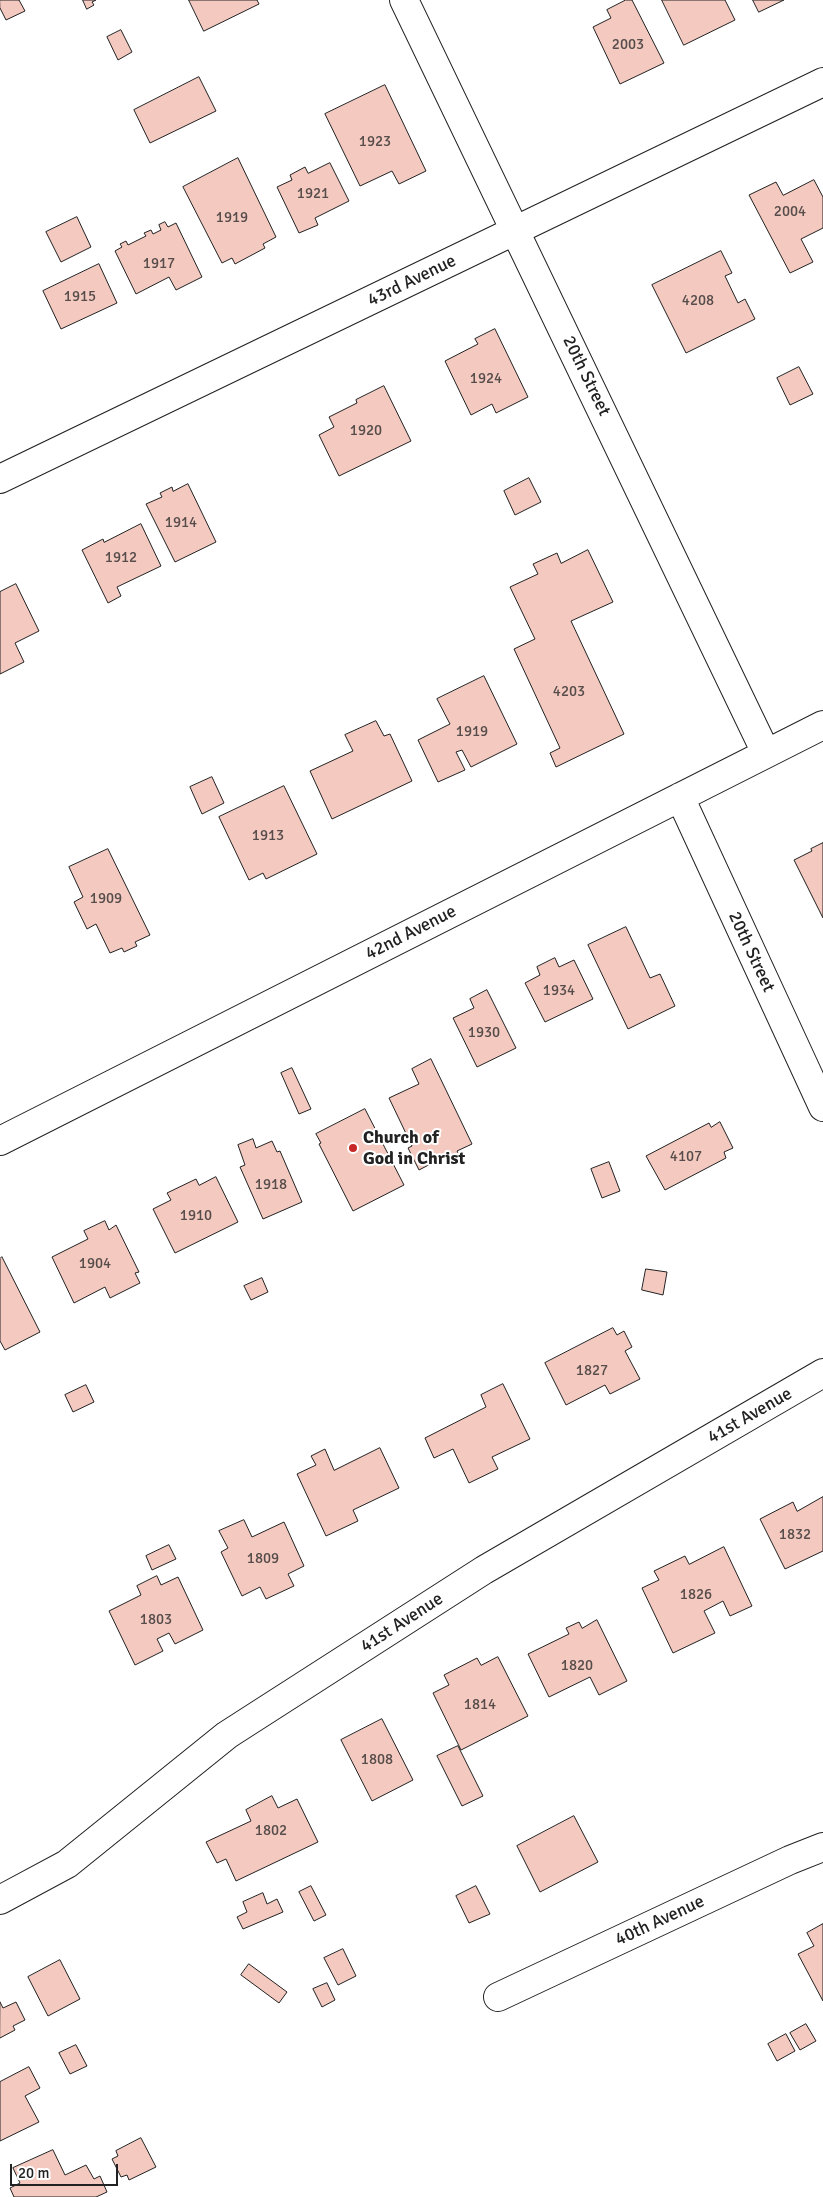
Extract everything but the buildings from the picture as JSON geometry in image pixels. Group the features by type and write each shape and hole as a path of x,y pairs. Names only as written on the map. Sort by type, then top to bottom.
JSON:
{"street":[{"name":"20th Street","path":"404,0 517,231 766,753"},
{"name":"43rd Avenue","path":"0,479 823,82"},
{"name":"42nd Avenue","path":"0,1141 823,725"},
{"name":"20th Street","path":"680,797 823,1107"},
{"name":"41st Avenue","path":"0,1900 67,1864 227,1735 451,1592 823,1373"},
{"name":"40th Avenue","path":"498,1997 790,1860 823,1847"}],"place":[{"name":"Church of God in Christ","path":"353,1148"}]}
